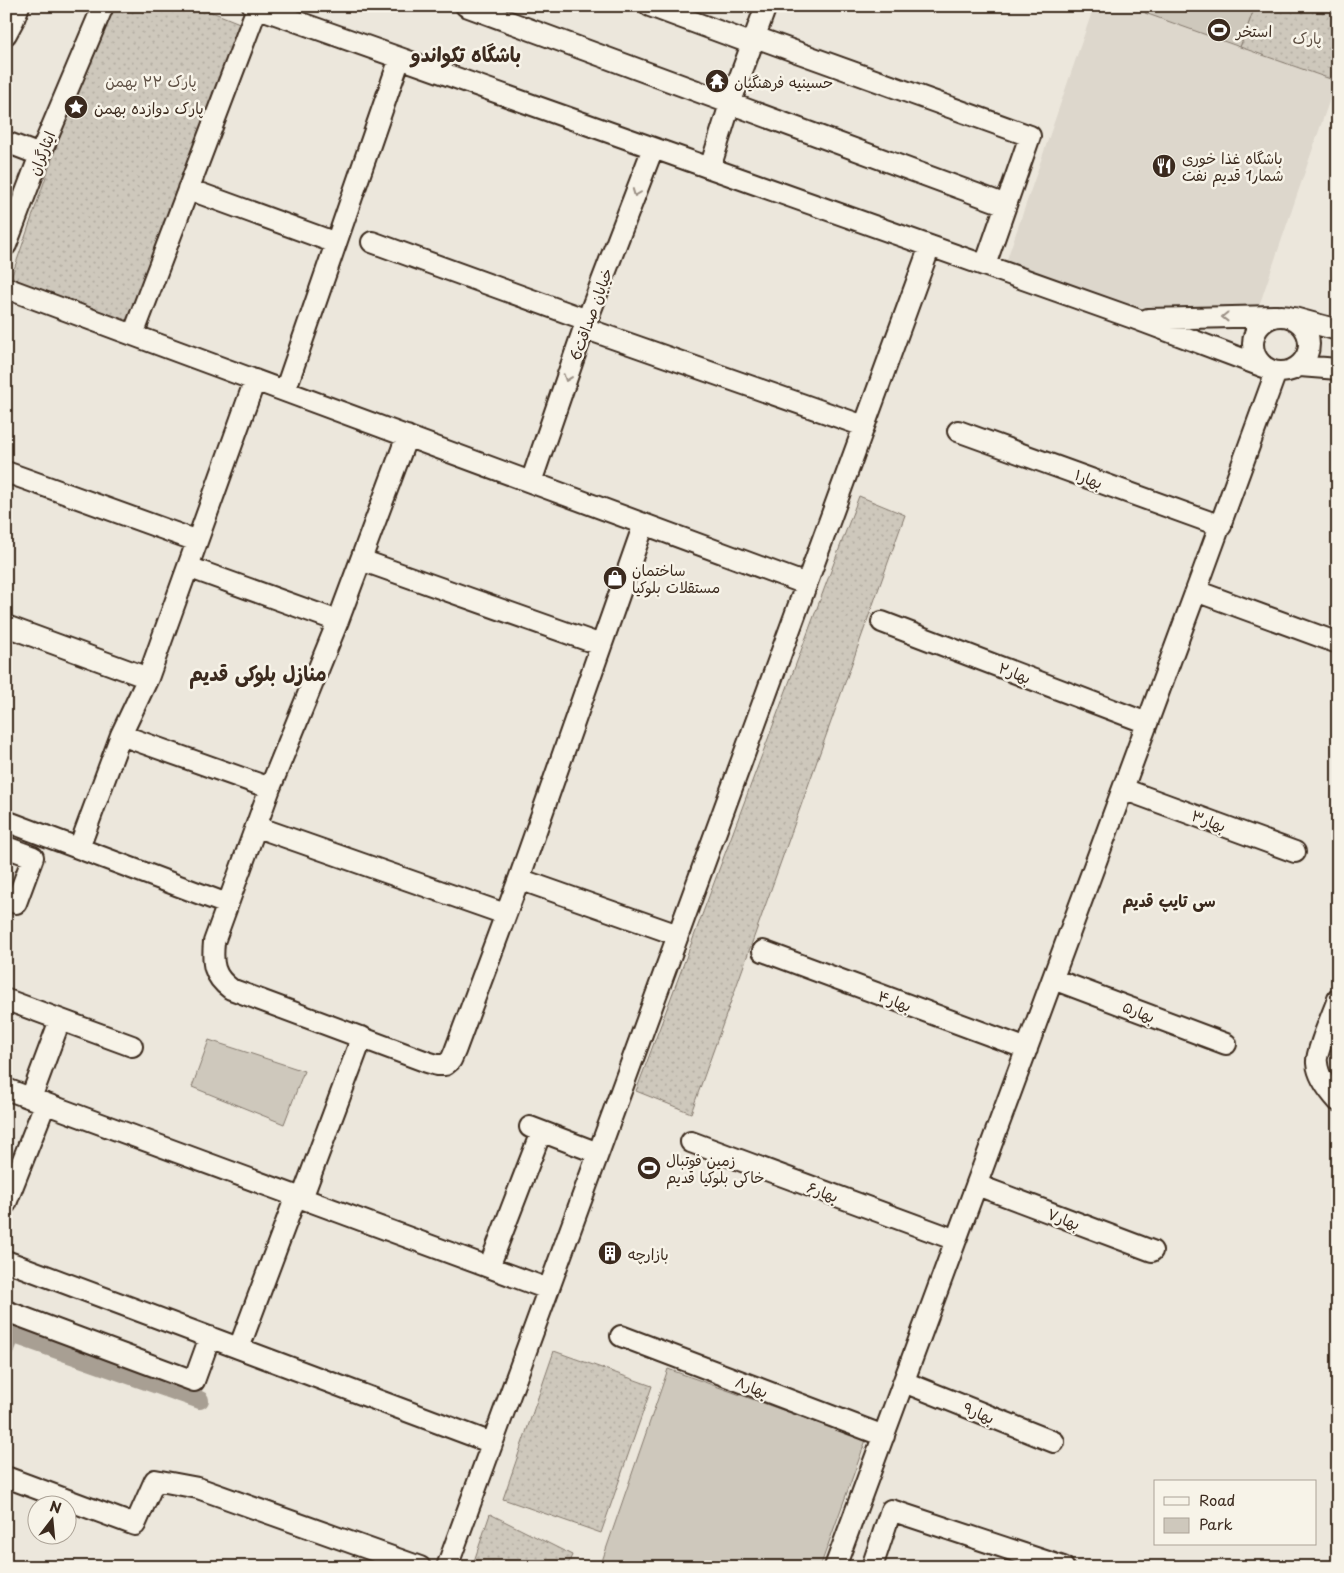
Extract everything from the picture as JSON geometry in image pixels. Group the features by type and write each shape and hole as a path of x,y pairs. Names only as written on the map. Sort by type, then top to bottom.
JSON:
{"street":[{"name":"ایثارگران","path":"6,245 40,154 103,6"},
{"path":"466,6 1006,205"},
{"path":"650,6 1030,136 985,266"},
{"path":"710,168 730,104 766,6"},
{"path":"133,335 255,7 1136,319 1270,370 1289,372 1300,366 1308,356 1310,343 1307,331 1298,321 1280,316 1262,322 1255,332 1252,345 1256,357 1270,370"},
{"path":"285,391 400,58"},
{"path":"6,142 40,154"},
{"name":"خیابان صداقت6","path":"531,482 586,324 653,148"},
{"path":"188,189 336,243"},
{"path":"372,242 586,324 864,426"},
{"path":"447,1567 930,246"},
{"path":"6,288 806,584"},
{"path":"1136,319 1280,316 1338,330"},
{"path":"1300,366 1338,369"},
{"path":"835,1567 1221,526 1270,370"},
{"path":"79,848 121,735 148,678 255,380"},
{"name":"بهار۱","path":"958,431 1221,526"},
{"path":"407,436 338,621 270,788 227,904 214,942 212,956 215,972 222,983 231,989 362,1038 437,1065 445,1065 451,1060 519,879 644,524"},
{"path":"6,472 197,541"},
{"path":"361,560 602,645"},
{"path":"188,567 338,621"},
{"path":"1196,591 1338,643"},
{"name":"بهار۲","path":"882,622 1147,723"},
{"path":"6,626 148,678"},
{"path":"121,735 270,788"},
{"name":"بهار۳","path":"1123,789 1295,852"},
{"path":"6,821 227,904"},
{"path":"257,827 505,914"},
{"path":"6,847 33,857 16,903 6,900"},
{"path":"519,879 678,935"},
{"name":"بهار۴","path":"763,951 1027,1049"},
{"name":"بهار۵","path":"1053,979 1226,1044"},
{"path":"1338,999 1316,1062 1328,1089 1338,1101"},
{"path":"8,1000 132,1046"},
{"path":"6,1203 38,1101 60,1020"},
{"path":"239,1348 362,1038"},
{"path":"6,1089 548,1289"},
{"path":"489,1267 535,1129 598,1153"},
{"name":"بهار۶","path":"691,1142 956,1240"},
{"name":"بهار۷","path":"977,1185 1152,1251"},
{"path":"6,1261 492,1443"},
{"path":"6,1311 194,1382 210,1337"},
{"name":"بهار۸","path":"620,1336 884,1436"},
{"name":"بهار۹","path":"904,1382 1054,1442"},
{"path":"6,1477 135,1525 155,1480 198,1488 420,1567"},
{"path":"872,1567 891,1510 1063,1567"}],"shaded area":[{"path":"1094,6 1127,6 1336,81 1259,306 1130,307 1005,265"}],"green space":[{"name":"پارک ۲۲ بهمن","path":"115,6 197,6 242,24 132,325 16,283 12,275 86,61 109,13"},
{"name":"استخر","path":"1147,6 1255,6 1240,47 1145,13"},
{"name":"پارک","path":"1255,6 1338,6 1338,75 1336,81 1240,47"},
{"path":"859,496 905,515 691,1113 636,1091"},
{"path":"209,1040 304,1071 284,1124 192,1087"},
{"path":"554,1351 652,1386 601,1533 503,1499"},
{"path":"668,1369 866,1440 820,1567 600,1567"},
{"path":"490,1514 572,1555 567,1567 472,1567"}],"waterway":[{"path":"6,1349 12,1334 200,1400"}],"place":[{"name":"استخر","path":"1219,30"},
{"name":"حسینیه فرهنگیان","path":"717,81"},
{"name":"پارک دوازده بهمن","path":"76,107"},
{"name":"باشگاه غذا خوری شمار1 قدیم نفت","path":"1164,166"},
{"name":"ساختمان مستقلات بلوکیا","path":"615,578"},
{"name":"زمین فوتبال خاکی بلوکیا قدیم","path":"649,1168"},
{"name":"بازارچه","path":"610,1253"}],"district":[{"name":"باشگاه تکواندو","path":"466,54"},
{"name":"منازل بلوکی قدیم","path":"258,673"},
{"name":"سی تایپ قدیم","path":"1169,900"}]}
